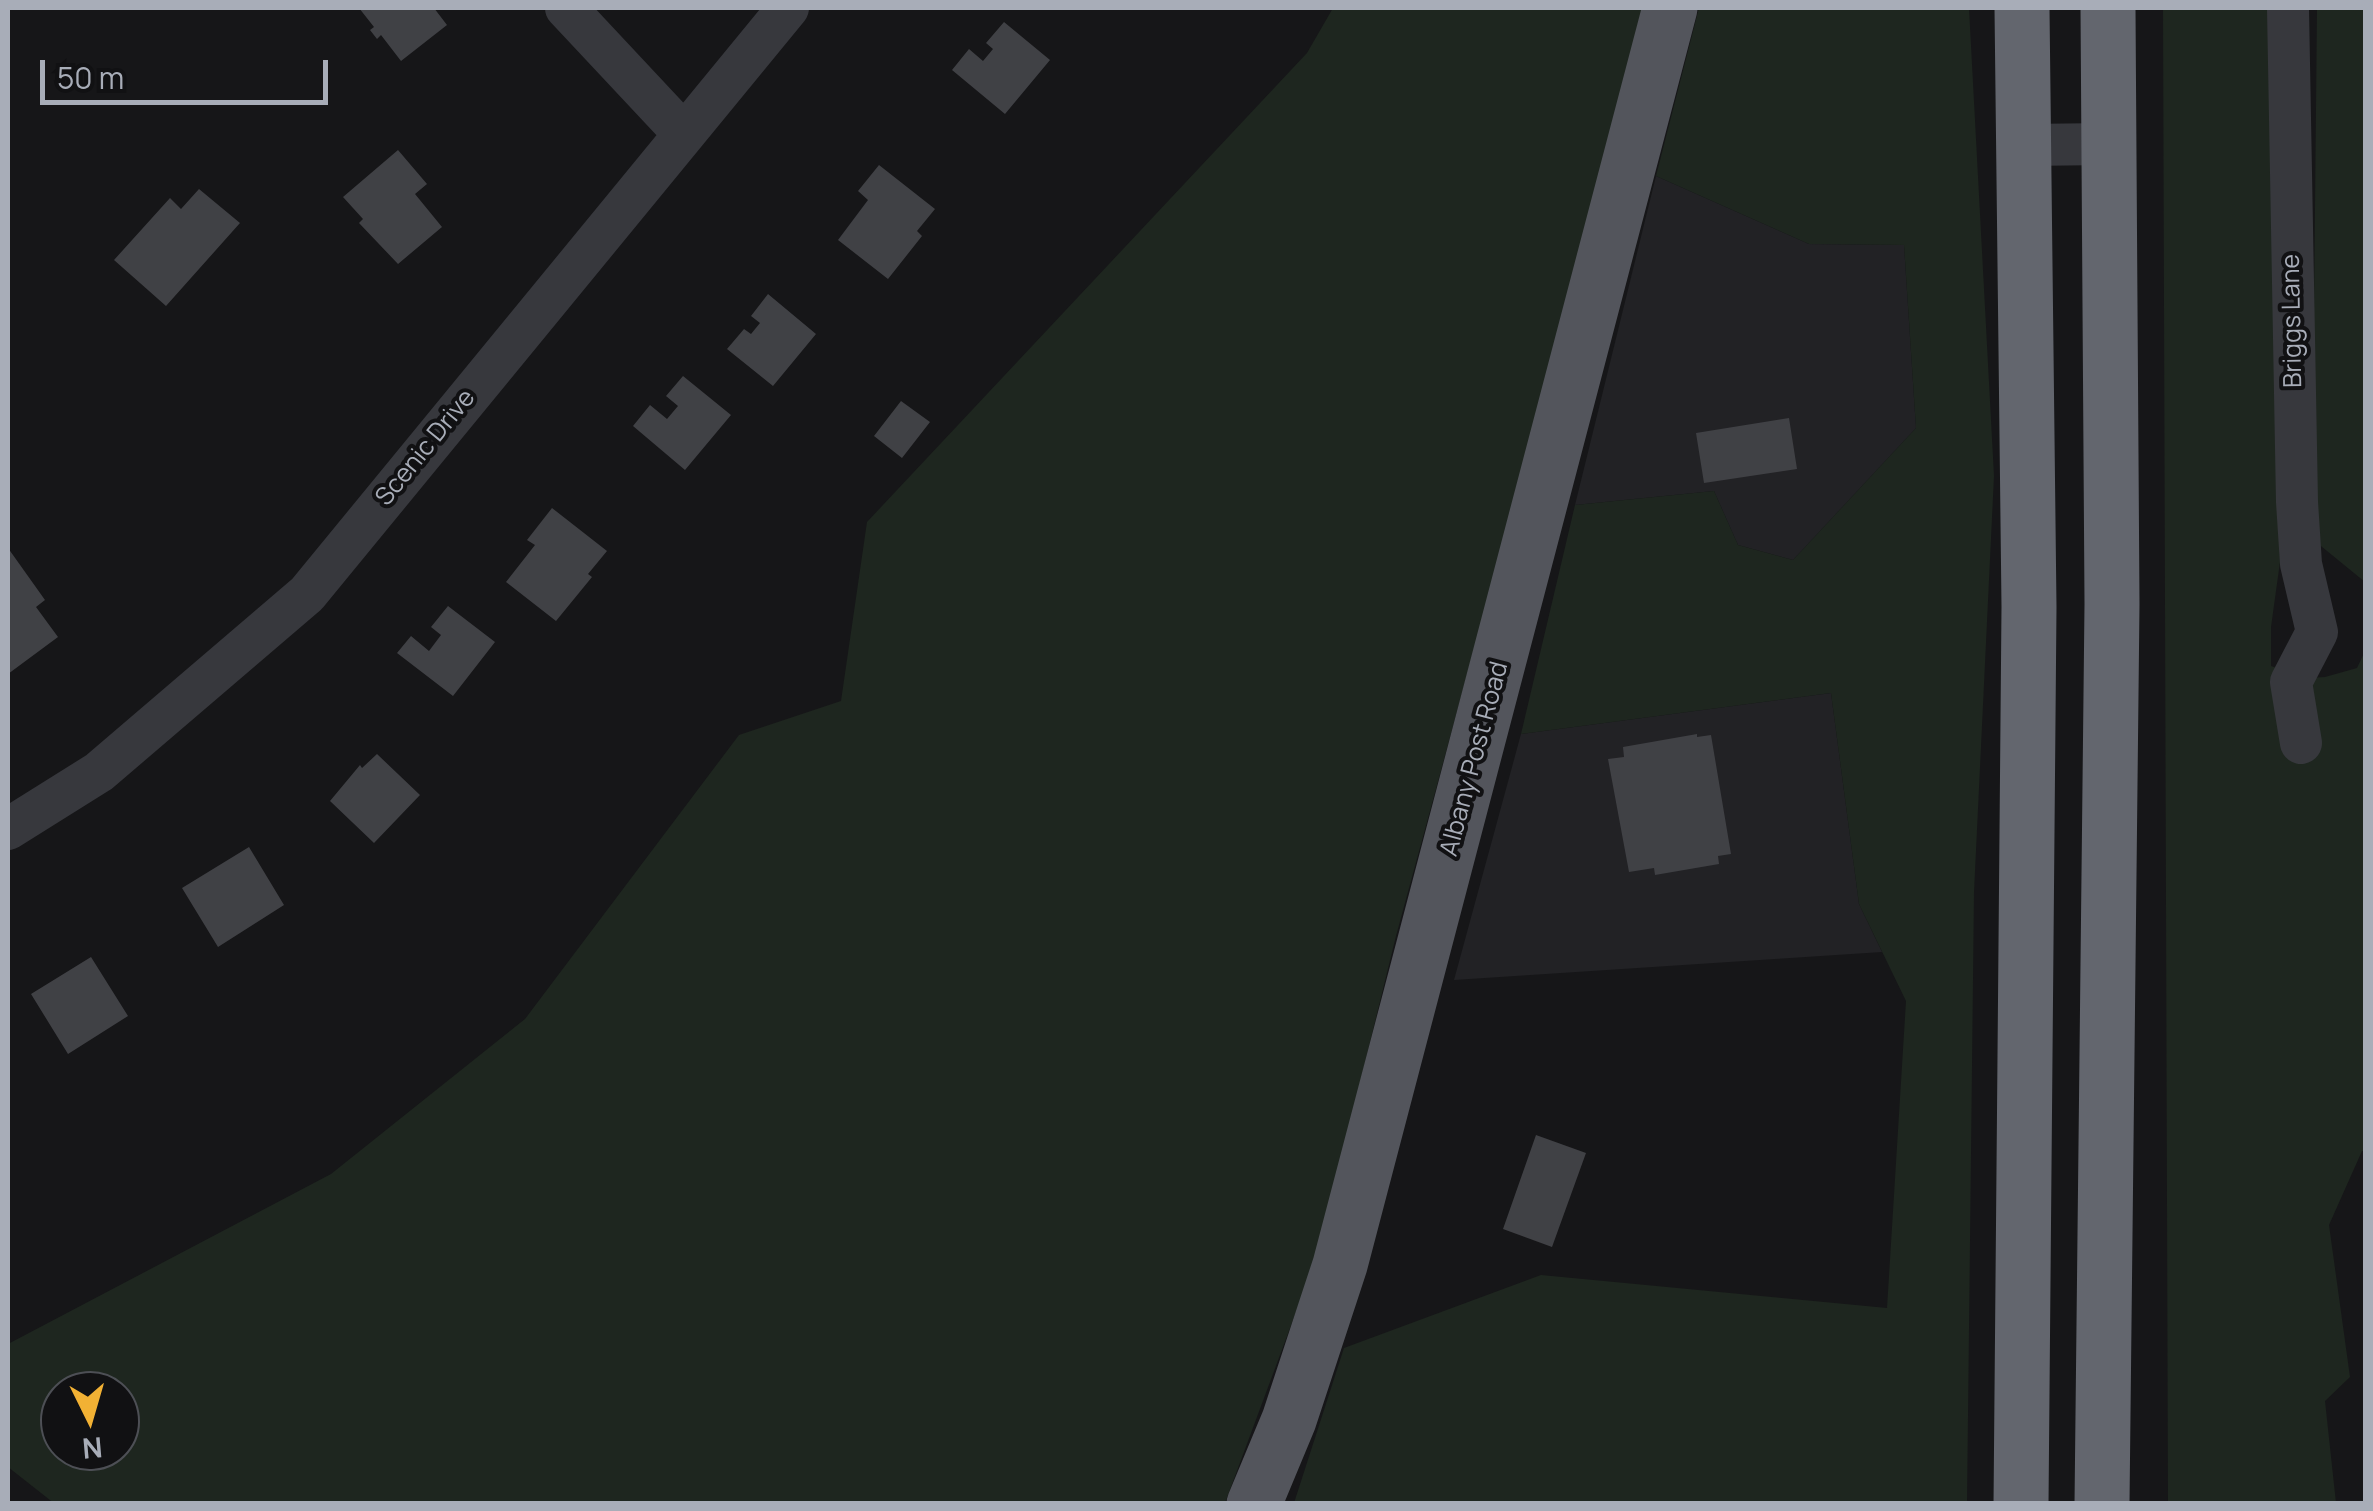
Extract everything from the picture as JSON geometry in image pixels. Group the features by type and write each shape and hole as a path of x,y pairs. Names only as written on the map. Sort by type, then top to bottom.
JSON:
{"highway":[{"path":"2021,1504 2029,606 2022,8"},
{"path":"2102,1504 2112,624 2108,8"}],"main road":[{"name":"Albany Post Road","path":"1254,1504 1302,1386 1340,1264 1670,8"}],"street":[{"path":"566,8 684,134"},
{"name":"Scenic Drive","path":"8,829 99,772 306,594 788,8"},
{"name":"Briggs Lane","path":"2288,8 2297,502 2301,564 2317,632 2291,682 2301,743"},
{"path":"2024,146 2109,144"}],"shaded area":[{"path":"1333,8 1642,8 1565,314 1396,936 1319,1250 1225,1503 55,1504 8,1467 8,1344 331,1174 525,1019 739,735 841,701 867,522 1307,53"},
{"path":"1699,8 1969,8 1994,476 1974,892 1967,1503 1294,1503 1344,1348 1541,1275 1887,1308 1906,1001 1859,904 1831,693 1521,734 1575,505 1714,491 1738,545 1793,560 1916,428 1904,245 1809,244 1656,176"},
{"path":"2163,8 2274,8 2280,562 2271,627 2271,666 2308,678 2325,677 2357,668 2365,651 2366,1151 2362,1151 2329,1225 2350,1377 2325,1401 2336,1503 2168,1503"},
{"path":"2317,8 2365,8 2365,582 2316,542 2312,507"},
{"path":"1656,176 1809,244 1904,245 1916,428 1793,560 1738,545 1714,491 1575,505"},
{"path":"1831,693 1859,904 1882,952 1454,980 1521,734"}],"building":[{"path":"359,8 434,8 447,25 401,61 381,35 377,39 370,30 374,27"},
{"path":"1004,22 1050,60 1005,114 952,70 969,49 983,61 993,49 986,43"},
{"path":"398,150 427,184 415,194 442,227 398,264 359,223 363,219 343,197"},
{"path":"879,165 935,209 917,231 922,236 888,279 838,240 868,200 858,191"},
{"path":"199,189 240,223 166,306 114,260 170,198 181,209"},
{"path":"768,294 816,334 773,386 727,349 744,329 751,334 760,323 751,316"},
{"path":"683,376 731,415 685,470 633,426 650,405 667,419 678,406 666,396"},
{"path":"901,401 930,422 902,458 874,436"},
{"path":"1789,418 1797,469 1704,483 1696,433"},
{"path":"552,508 607,551 588,574 592,577 556,621 506,582 535,545 527,540"},
{"path":"8,548 45,600 36,607 58,637 8,674"},
{"path":"448,606 495,642 453,696 397,653 411,636 429,651 441,635 431,627"},
{"path":"1711,735 1731,854 1718,856 1719,864 1655,875 1654,868 1629,872 1608,759 1624,757 1623,747"},
{"path":"377,754 420,795 374,843 330,801 360,765 362,768"},
{"path":"249,847 284,905 218,947 182,888"},
{"path":"91,957 128,1016 68,1054 31,994"},
{"path":"1536,1135 1586,1153 1552,1247 1503,1229"}]}
